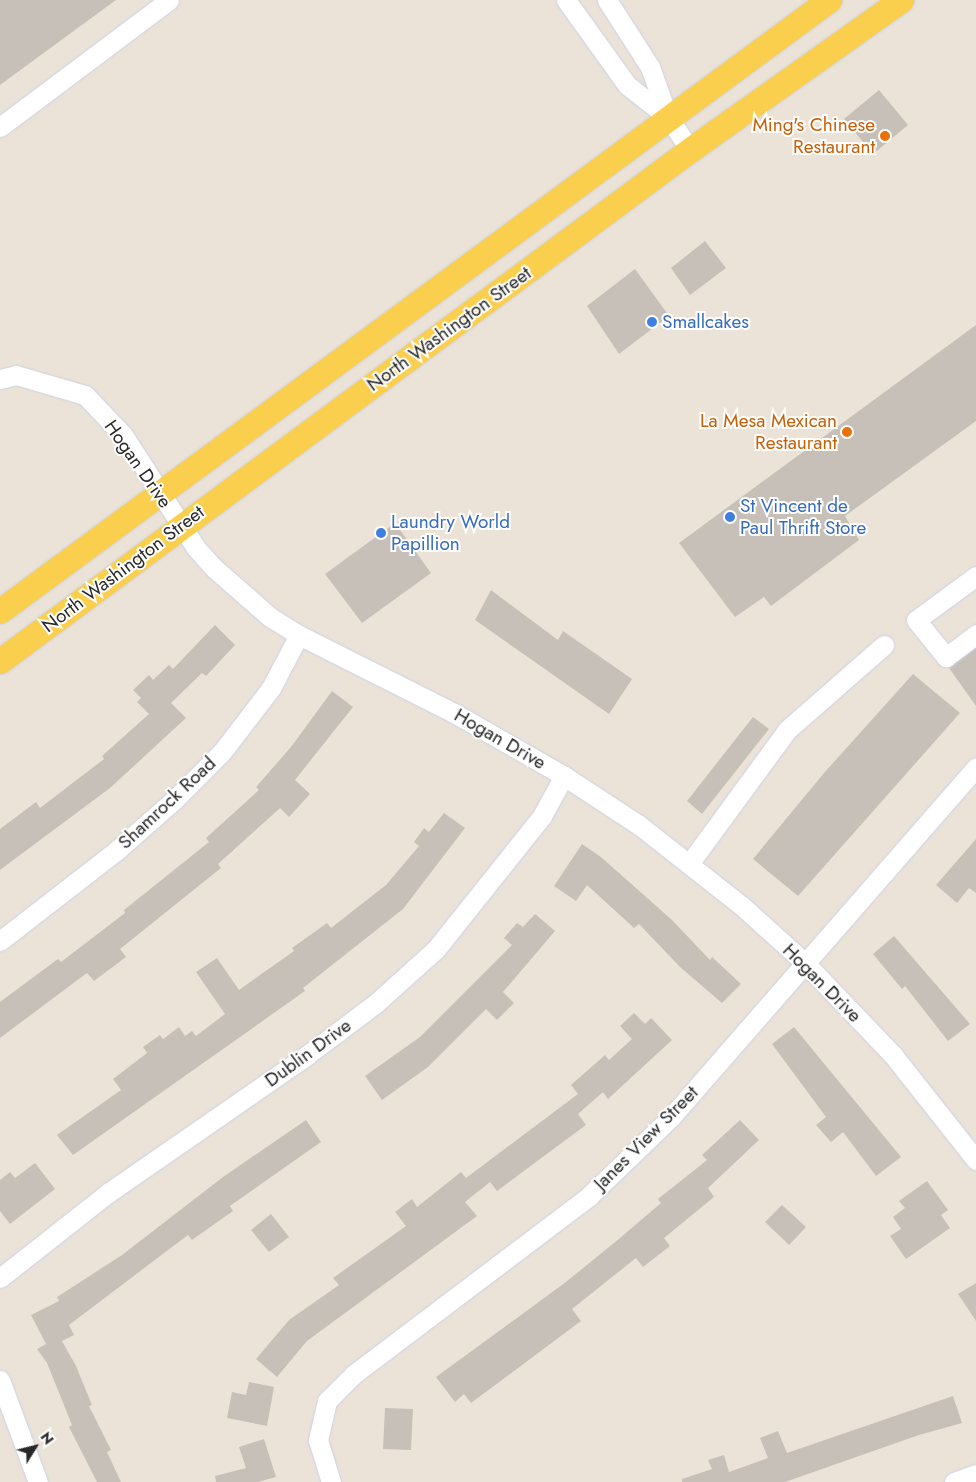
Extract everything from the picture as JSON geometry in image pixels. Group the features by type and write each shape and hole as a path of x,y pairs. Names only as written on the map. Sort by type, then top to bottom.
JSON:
{"main road":[{"name":"North Washington Street","path":"0,611 829,0"},
{"name":"North Washington Street","path":"0,661 690,150 901,0"}],"street":[{"path":"0,127 169,0"},
{"path":"566,0 627,85 668,117"},
{"path":"607,0 650,66 668,117 690,150"},
{"name":"Hogan Drive","path":"0,379 16,375 85,395 123,435 180,526 228,581 270,617 299,635 454,713 564,776 639,825 689,864 805,963 893,1056 976,1160"},
{"path":"976,576 916,620 946,657 976,634"},
{"name":"Shamrock Road","path":"0,941 116,851 175,799 222,752 271,688 299,635"},
{"path":"689,864 787,730 884,645"},
{"name":"Janes View Street","path":"331,1482 318,1440 327,1401 354,1374 589,1196 671,1117 976,767"},
{"name":"Dublin Drive","path":"0,1278 108,1193 307,1055 388,992 436,949 542,816 564,776"},
{"path":"0,1380 38,1482"},
{"path":"954,1482 976,1474"}],"building":[{"path":"0,0 116,0 0,85"},
{"path":"879,90 908,125 873,154 844,119"},
{"path":"705,241 726,268 690,295 671,268"},
{"path":"635,269 669,316 619,354 587,306"},
{"path":"976,325 976,421 845,516 859,540 771,606 764,597 735,617 679,543"},
{"path":"395,523 431,573 362,623 325,574"},
{"path":"491,590 558,640 563,631 632,679 609,714 475,620"},
{"path":"215,625 235,645 206,676 202,673 171,703 186,718 110,788 0,870 0,829 36,802 40,808 104,759 102,756 149,714 137,702 141,698 133,690 149,675 153,680 169,665 173,669"},
{"path":"976,648 976,706 949,668"},
{"path":"913,674 960,713 798,896 753,859 824,773"},
{"path":"332,691 353,707 295,780 310,794 289,817 280,808 218,864 221,868 120,949 126,957 94,981 87,973 0,1038 0,1002 58,959 61,962 125,913 124,910 209,842 206,838 259,790 256,787 291,747"},
{"path":"753,717 769,729 702,814 687,801"},
{"path":"444,813 465,828 403,909 303,988 305,991 73,1155 57,1135 121,1090 113,1079 147,1053 143,1047 160,1035 163,1039 179,1027 185,1036 192,1031 196,1036 225,1014 196,972 217,958 239,990 294,951 292,948 327,923 331,928 386,885 419,846 414,842 424,828 429,832"},
{"path":"976,839 976,893 969,888 957,903 936,885"},
{"path":"582,844 601,857 672,920 710,960 712,957 741,984 722,1003 680,967 639,924 634,928 587,885 576,901 554,886"},
{"path":"535,914 555,931 503,992 514,1003 497,1020 486,1009 428,1067 382,1100 365,1076 420,1037 512,945 504,938 517,923 523,927"},
{"path":"894,936 970,1024 948,1041 905,986 902,989 873,954"},
{"path":"634,1013 645,1024 651,1018 672,1040 608,1099 603,1092 578,1114 586,1125 497,1191 490,1182 465,1202 477,1216 307,1341 277,1377 256,1359 289,1320 339,1285 333,1278 406,1226 395,1212 412,1199 417,1207 461,1172 466,1178 578,1094 571,1085 605,1055 609,1060 632,1039 620,1026"},
{"path":"794,1027 901,1157 876,1176 843,1132 831,1142 816,1125 826,1117 772,1044"},
{"path":"306,1120 321,1142 230,1206 233,1211 192,1240 188,1235 69,1325 74,1335 62,1341 76,1366 92,1405 89,1406 111,1450 107,1452 121,1482 97,1482 69,1427 72,1425 47,1363 37,1349 46,1344 31,1315 59,1301 57,1297 122,1255 223,1177"},
{"path":"740,1120 759,1140 708,1188 714,1197 664,1238 670,1246 643,1267 636,1258 572,1309 581,1321 471,1403 464,1394 455,1402 436,1377 566,1282 620,1238 661,1203 658,1199 707,1160 702,1155"},
{"path":"35,1163 55,1189 10,1224 0,1211 0,1180 10,1172 15,1178"},
{"path":"927,1181 948,1210 941,1215 950,1228 906,1259 890,1236 901,1229 893,1217 905,1208 899,1201"},
{"path":"782,1205 806,1227 789,1245 765,1222"},
{"path":"271,1214 289,1237 269,1252 251,1230"},
{"path":"976,1283 976,1321 958,1294"},
{"path":"249,1382 274,1387 267,1426 227,1418 232,1392 246,1395"},
{"path":"953,1396 962,1423 919,1435 785,1482 682,1482 682,1479 712,1469 708,1460 724,1455 729,1472 768,1458 760,1438 778,1431 787,1453"},
{"path":"385,1408 413,1409 411,1450 383,1449"},
{"path":"264,1439 276,1477 258,1482 216,1482 215,1476 246,1468 239,1447"}],"place":[{"name":"Ming's Chinese Restaurant","path":"885,136"},
{"name":"Smallcakes","path":"652,322"},
{"name":"La Mesa Mexican Restaurant","path":"847,432"},
{"name":"St Vincent de Paul Thrift Store","path":"730,517"},
{"name":"Laundry World Papillion","path":"381,533"}]}
